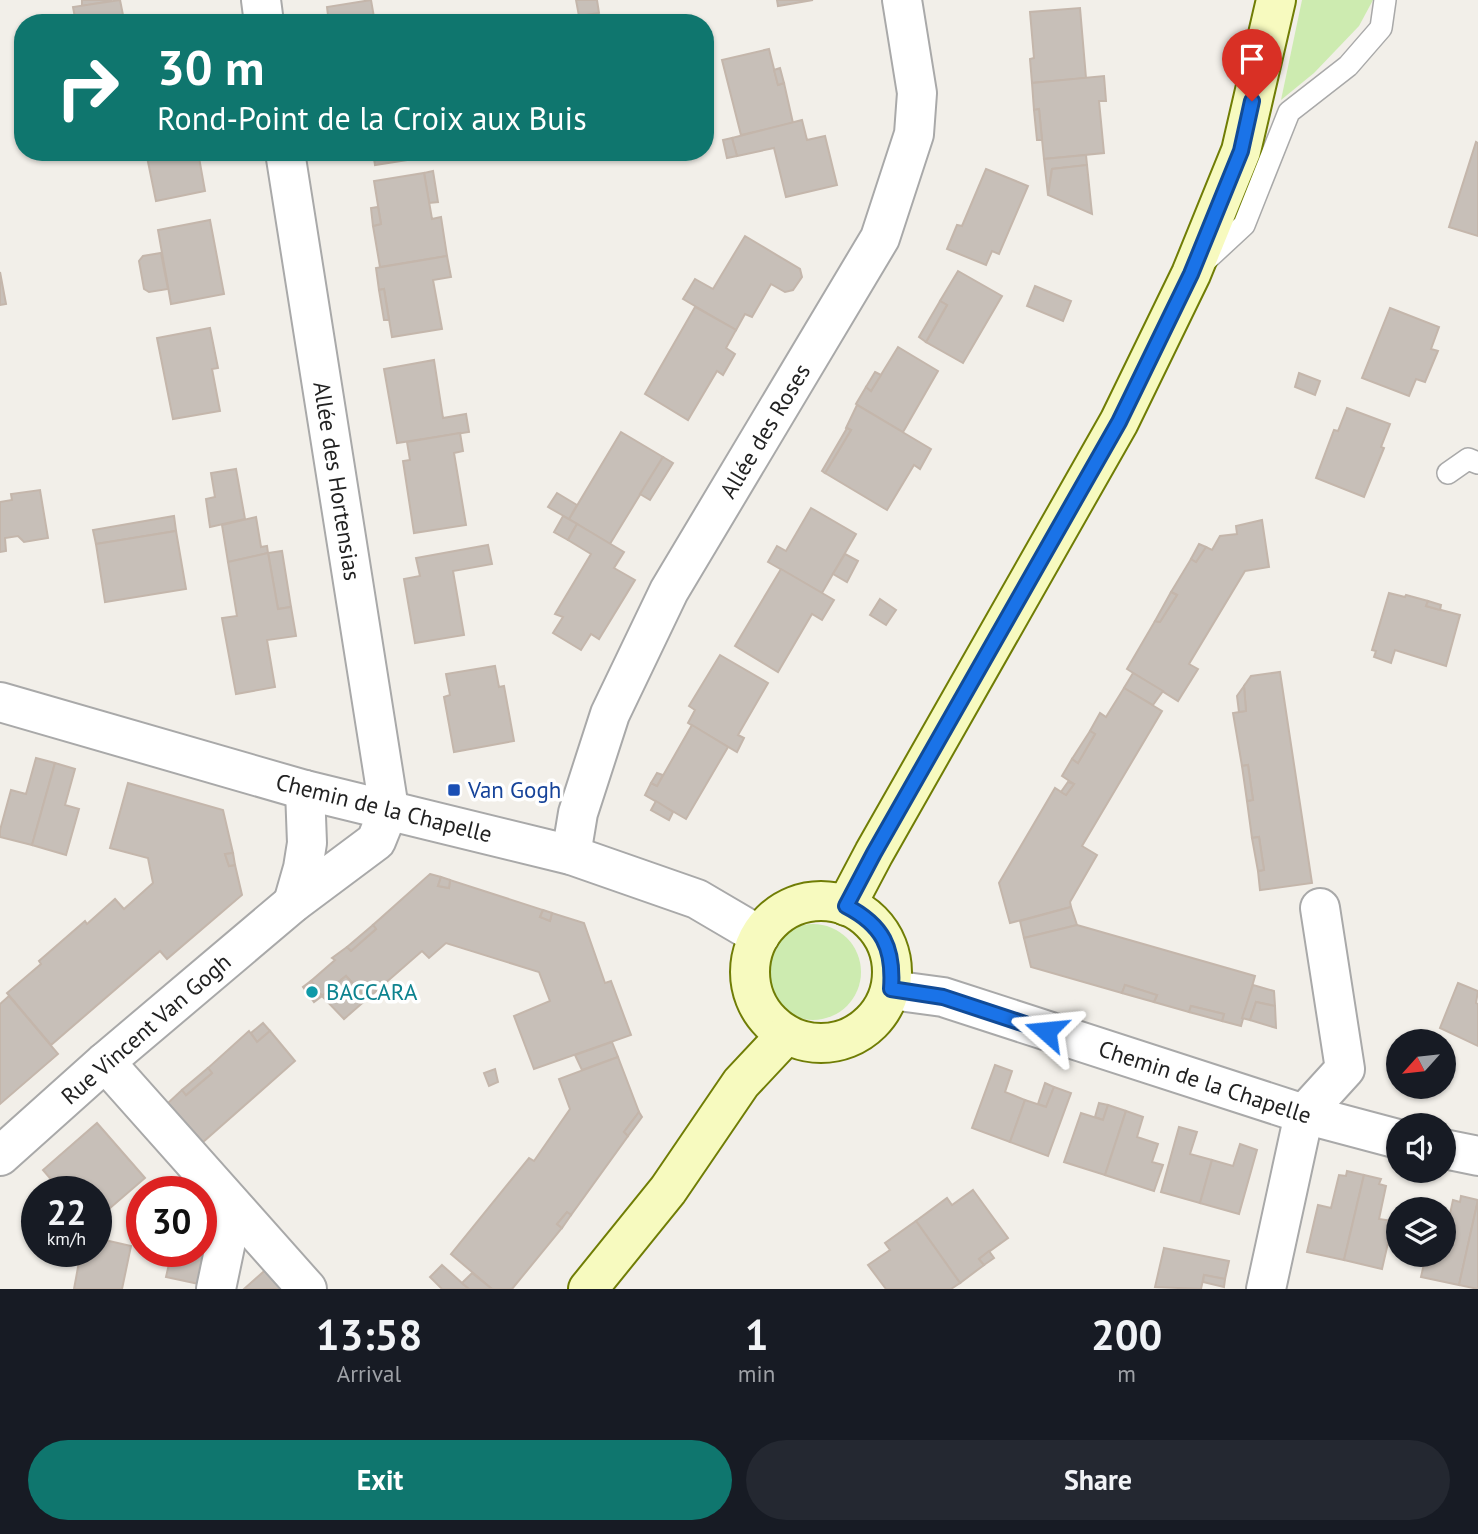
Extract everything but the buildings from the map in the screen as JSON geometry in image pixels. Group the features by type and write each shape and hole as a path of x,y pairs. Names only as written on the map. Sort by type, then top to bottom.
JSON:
{"main road":[{"path":"846,906 1119,422 1191,274 1241,151 1276,0"},
{"path":"828,901 846,906 865,915 879,930 889,949 891,989 882,1010 868,1026 849,1038 818,1043 786,1035 769,1020 756,1002 750,980 752,957 760,936 772,920 807,902 828,901"},
{"path":"588,1289 668,1191 741,1083 786,1035"}],"street":[{"name":"Allée des Roses","path":"571,855 578,813 610,714 670,591 880,238 914,134 917,93 902,0"},
{"name":"Allée des Hortensias","path":"286,161 389,810"},
{"name":"Chemin de la Chapelle","path":"0,702 305,790 571,855 697,899 760,936"},
{"path":"293,903 307,844 305,790"},
{"name":"Rue Vincent Van Gogh","path":"0,1156 105,1062 293,903 376,841 389,810"},
{"path":"1266,1289 1304,1114 1345,1069 1320,908"},
{"name":"Chemin de la Chapelle","path":"891,989 943,997 1304,1114 1386,1136"},
{"path":"105,1062 307,1289"},
{"path":"1456,1151 1478,1156"},
{"path":"216,1289 233,1208"}],"lane":[{"path":"1191,274 1244,225 1289,112 1349,66 1381,28 1385,0"},
{"path":"1448,473 1468,459 1478,463"}],"green space":[{"path":"1302,0 1373,0 1359,26 1314,73 1281,100"},
{"path":"813,924 831,927 847,938 858,954 861,972 858,990 847,1006 831,1017 813,1020 795,1017 779,1006 768,990 765,972 768,954 779,938 795,927"}],"place":[{"name":"Van Gogh","path":"454,790"},
{"name":"BACCARA","path":"312,992"}],"route":[{"path":"1046,1031 943,997 891,989 889,949 879,930 865,915 846,906 1119,422 1191,274 1241,151 1252,101"}]}
